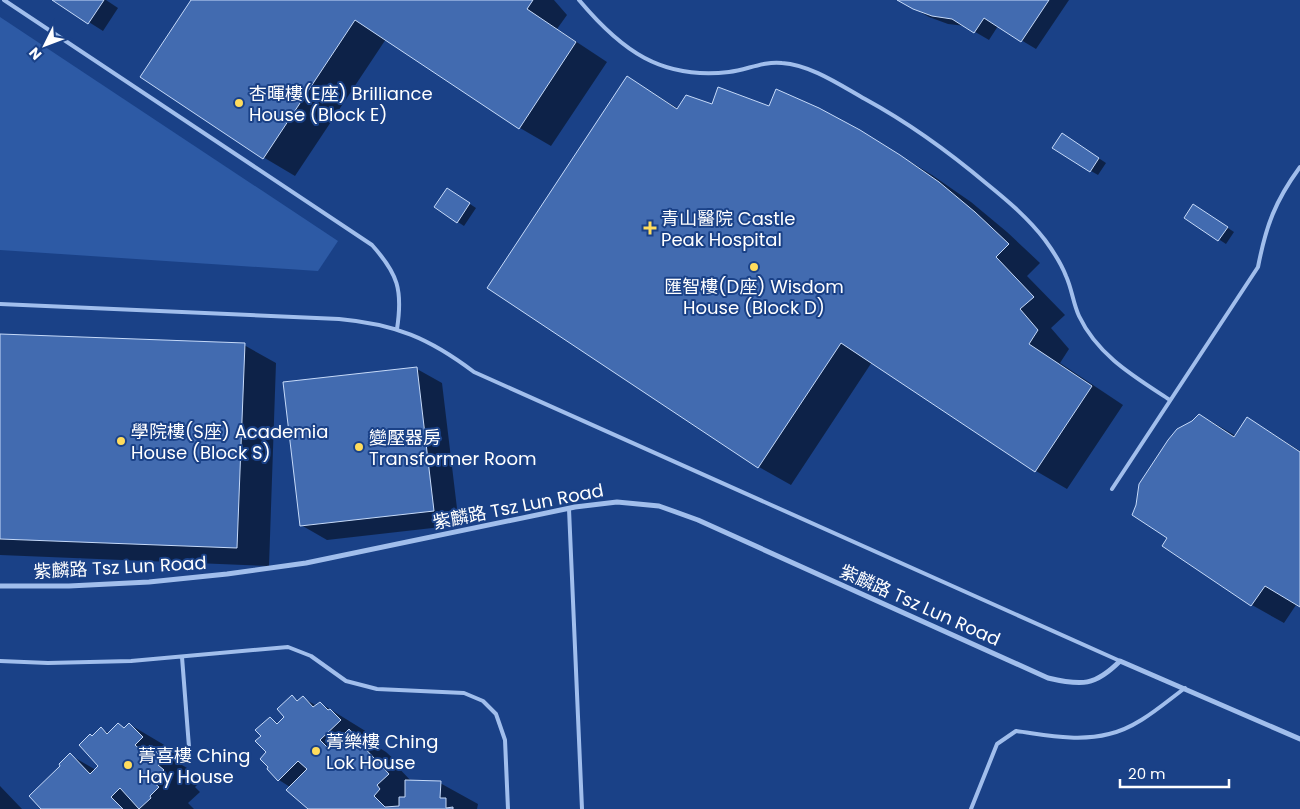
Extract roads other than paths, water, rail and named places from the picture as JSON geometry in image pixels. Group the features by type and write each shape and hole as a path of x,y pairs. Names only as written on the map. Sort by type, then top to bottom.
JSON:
{"street":[{"name":"紫麟路 Tsz Lun Road","path":"0,586 69,586 148,582 228,574 306,563 569,509 617,502 658,506 698,520 1048,678 1074,683 1095,680 1107,674 1120,661"},
{"path":"1120,661 1300,738"}],"lane":[{"path":"4,0 372,245 388,262 397,284 400,306 397,329"},
{"path":"579,0 596,20 620,42 640,56 661,66 684,72 707,74 731,72 762,64 780,62 798,65 867,100 917,130 964,165 1028,220 1044,240 1067,276 1080,316 1090,335 1119,366 1170,400"},
{"path":"1112,489 1258,267 1264,237 1273,211 1286,187 1300,168"},
{"path":"0,304 339,319 368,322 397,329 424,340 450,354 474,372 1120,661"},
{"path":"569,509 582,809"},
{"path":"0,661 48,663 122,661 288,647 312,656 346,681 377,689 464,693 483,701 496,714 505,740 508,809"},
{"path":"182,656 189,747"},
{"path":"971,809 997,744 1016,731 1069,738 1087,738 1110,734 1140,720 1185,688"}],"place":[{"name":"杏暉樓(E座) Brilliance House (Block E)","path":"239,103"},
{"name":"青山醫院 Castle Peak Hospital","path":"650,228"},
{"name":"匯智樓(D座) Wisdom House (Block D)","path":"754,267"},
{"name":"學院樓(S座) Academia House (Block S)","path":"121,441"},
{"name":"變壓器房 Transformer Room","path":"359,447"},
{"name":"菁樂樓 Ching Lok House","path":"316,751"},
{"name":"菁喜樓 Ching Hay House","path":"128,765"}]}
